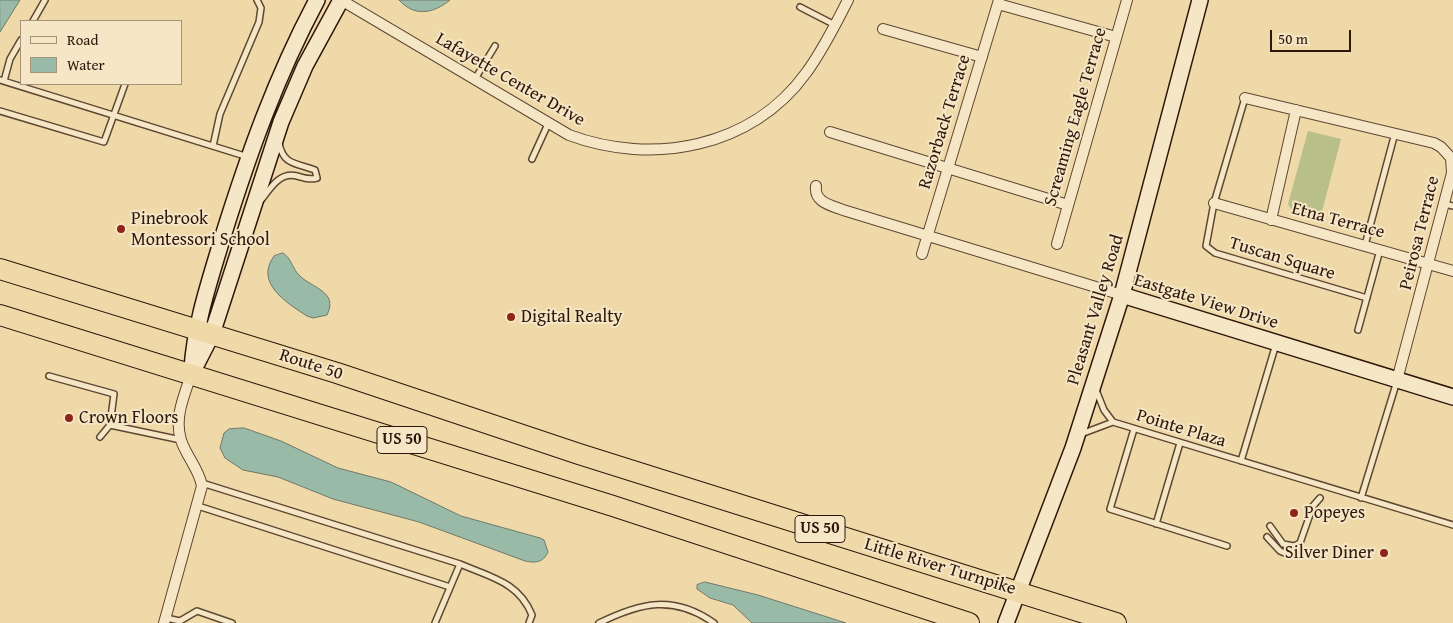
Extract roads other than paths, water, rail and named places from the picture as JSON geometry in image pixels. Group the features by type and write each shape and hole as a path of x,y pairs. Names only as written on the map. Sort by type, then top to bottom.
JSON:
{"highway":[{"name":"Route 50","path":"0,269 621,465"},
{"name":"US 50","path":"0,315 613,506 969,623"},
{"name":"Little River Turnpike","path":"621,465 1116,623"}],"street":[{"path":"165,620 198,506 202,483 181,440 180,412 204,332 248,157 282,68 318,0"},
{"path":"204,332 253,210 277,133 301,75 341,0"},
{"name":"Lafayette Center Drive","path":"341,0 548,124 588,142 626,150 676,149 716,139 761,116 792,90 814,61 848,0"},
{"name":"Screaming Eagle Terrace","path":"1057,244 1127,0"},
{"name":"Pleasant Valley Road","path":"1006,623 1076,436 1122,295 1200,0"},
{"path":"998,2 1116,37"},
{"name":"Razorback Terrace","path":"922,254 998,2"},
{"path":"883,29 982,57"},
{"name":"Peirosa Terrace","path":"1245,98 1434,143 1441,147 1451,158 1452,173 1449,205 1429,264 1397,380"},
{"path":"1271,220 1296,110"},
{"path":"830,132 1068,205"},
{"name":"Eastgate View Drive","path":"816,186 815,193 818,198 829,205 1453,397"},
{"name":"Etna Terrace","path":"1214,203 1453,271"}],"lane":[{"path":"34,20 45,0"},
{"path":"213,146 220,114 259,22 261,8 257,0"},
{"path":"800,7 835,25"},
{"path":"20,42 10,59 2,81 248,157"},
{"path":"474,80 495,46"},
{"path":"0,111 104,142 112,115 125,85"},
{"name":"Tuscan Square","path":"1245,98 1214,203 1205,242 1209,250 1367,298"},
{"path":"532,159 548,124"},
{"path":"253,210 276,181 289,176 307,180 317,178 315,170 286,160 281,155 277,133"},
{"path":"1365,245 1395,133"},
{"path":"1358,330 1380,250"},
{"name":"Pointe Plaza","path":"1240,461 1277,344"},
{"path":"49,376 114,394 110,425 100,437"},
{"path":"1361,498 1397,380"},
{"path":"1076,436 1097,426 1113,422 1102,404 1094,383"},
{"name":"Pointe Plaza","path":"1113,422 1453,526"},
{"path":"110,425 181,440"},
{"path":"1134,429 1110,510 1227,546"},
{"path":"1156,524 1180,443"},
{"path":"202,483 460,564 514,587 527,602 532,615 529,623"},
{"path":"1267,537 1280,551 1287,554 1297,550 1313,506 1320,498"},
{"path":"198,506 450,587"},
{"path":"1270,526 1284,544 1294,546 1300,543"},
{"path":"435,623 460,564"},
{"path":"599,623 626,610 665,604 694,610 714,623"},
{"path":"165,620 180,622 197,611 232,623"}],"water":[{"path":"0,0 20,0 0,32"},
{"path":"399,0 450,0 444,5 424,12 411,9"},
{"path":"283,253 299,275 327,295 330,307 327,315 313,318 307,316 282,298 270,283 268,275 269,266 274,256"},
{"path":"244,428 281,441 338,468 391,482 461,516 540,538 544,540 548,552 544,558 538,561 525,561 419,522 333,499 278,477 243,470 225,458 220,448 224,433 229,429"},
{"path":"705,582 758,595 846,623 752,623 733,605 710,598 697,589 697,585"}],"place":[{"name":"Pinebrook Montessori School","path":"121,229"},
{"name":"Digital Realty","path":"511,317"},
{"name":"Crown Floors","path":"69,418"},
{"name":"Popeyes","path":"1294,513"},
{"name":"Silver Diner","path":"1384,553"}]}
